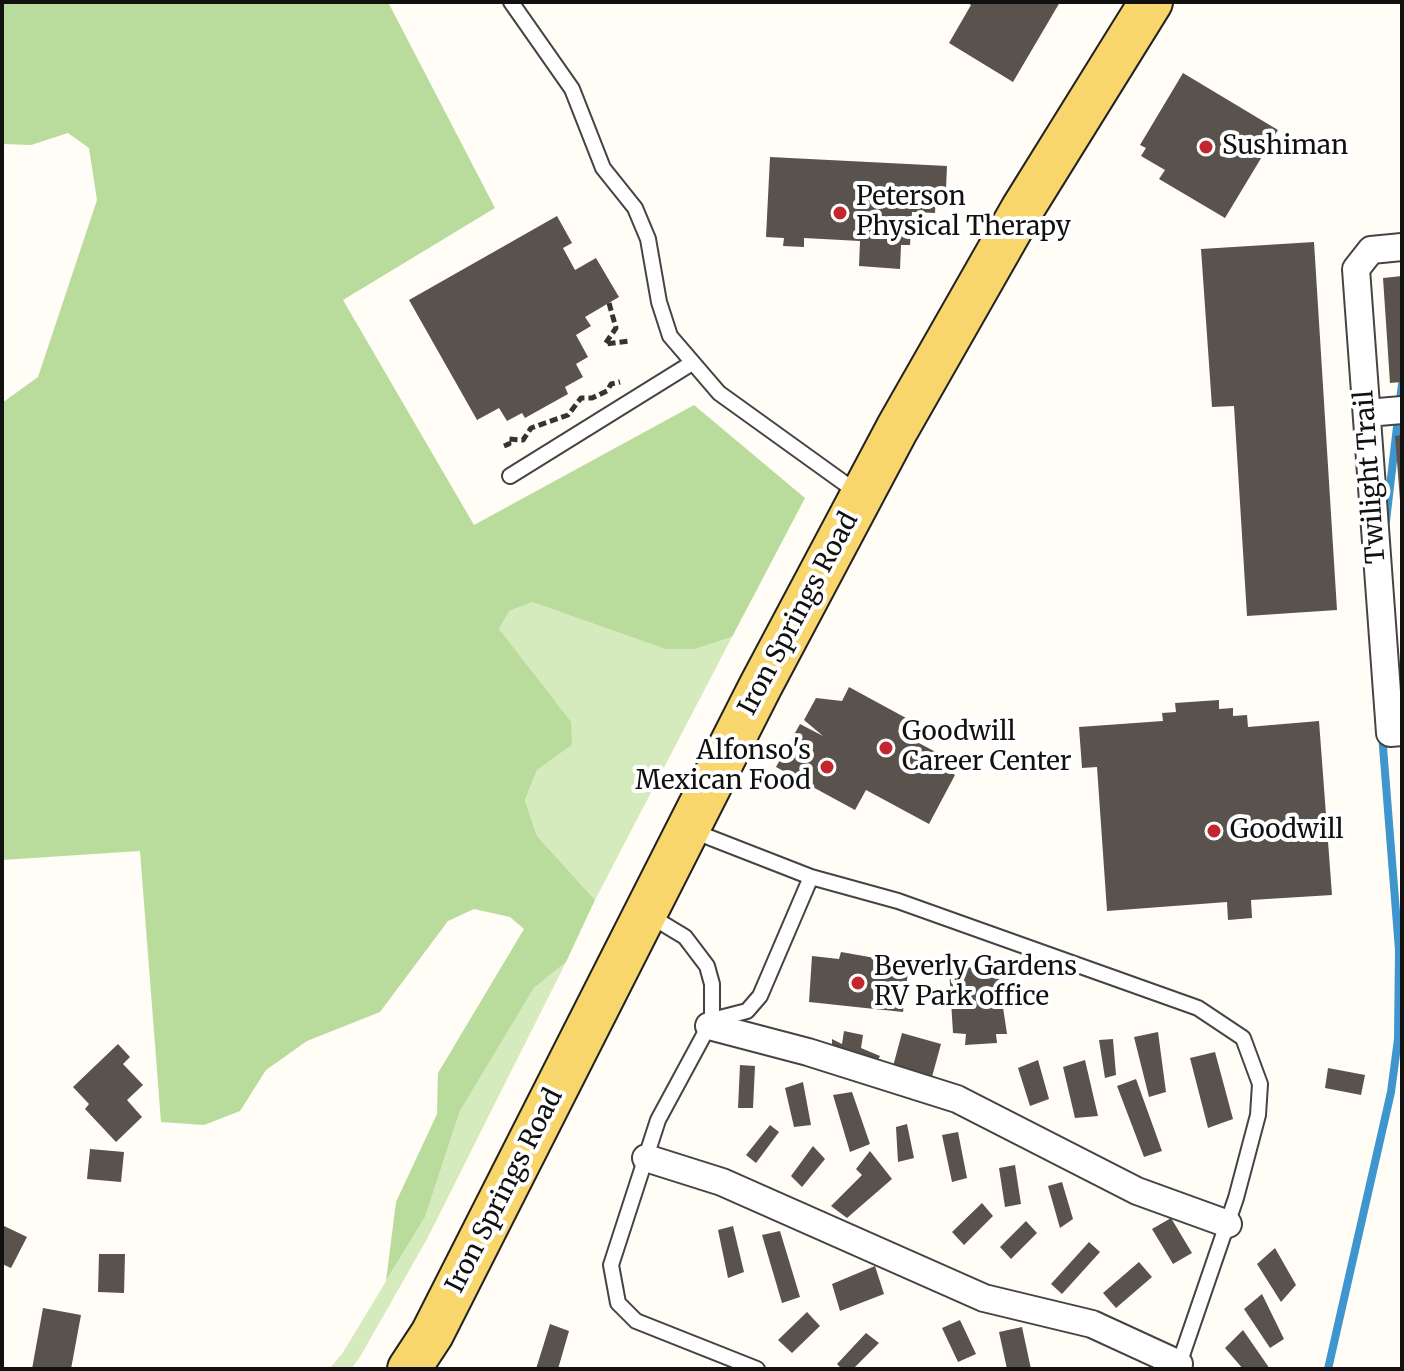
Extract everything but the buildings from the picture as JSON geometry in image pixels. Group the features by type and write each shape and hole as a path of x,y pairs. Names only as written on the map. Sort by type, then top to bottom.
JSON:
{"main road":[{"name":"Iron Springs Road","path":"409,1369 432,1334 862,495 1023,208 1151,2"}],"street":[{"name":"Twilight Trail","path":"1396,732 1390,571 1367,413 1356,269 1371,250 1402,247"},
{"path":"1367,413 1402,410"},
{"path":"711,1023 957,1099 1137,1191 1228,1224"},
{"path":"646,1158 722,1182 984,1298 1092,1324 1178,1367"}],"lane":[{"path":"511,2 572,89 603,168 635,208 648,239 667,333 719,393 862,495"},
{"path":"510,476 692,363"},
{"path":"689,829 811,877 898,901 1198,1008 1243,1038 1260,1084 1258,1115 1228,1224 1178,1367"},
{"path":"711,1023 747,1011 760,996 811,877"},
{"path":"646,914 685,937 707,966 712,984 711,1023 658,1120 611,1265 618,1303 636,1321 757,1369"}],"path":[{"path":"609,303 616,328 605,344 629,341"},
{"path":"504,446 509,444 508,439 523,440 531,428 568,415 581,398 592,398 607,391 611,384 633,379"}],"green space":[{"path":"2,2 388,2 495,208 343,300 474,525 694,405 805,498 732,637 695,649 665,649 532,602 509,611 499,629 571,722 572,745 537,770 525,800 537,836 595,900 566,962 534,988 460,1111 425,1217 386,1281 396,1202 437,1114 438,1073 524,929 510,917 474,909 448,921 380,1012 307,1041 266,1070 240,1111 204,1125 161,1122 140,851 2,860 2,403 38,377 97,200 89,148 68,133 31,145 2,144"},
{"path":"532,602 665,649 695,649 732,637 595,900 537,836 525,800 537,770 572,745 499,629 509,610"},
{"path":"566,962 427,1239 360,1357 351,1369 329,1369 342,1354 425,1217 460,1111 534,988"}],"waterway":[{"path":"1386,521 1402,384"},
{"path":"1328,1369 1391,1092 1398,1039 1399,950 1382,734"}],"place":[{"name":"Sushiman","path":"1206,147"},
{"name":"Peterson Physical Therapy","path":"840,213"},
{"name":"Goodwill Career Center","path":"886,748"},
{"name":"Alfonso's Mexican Food","path":"827,767"},
{"name":"Goodwill","path":"1214,831"},
{"name":"Beverly Gardens RV Park office","path":"858,983"}]}
